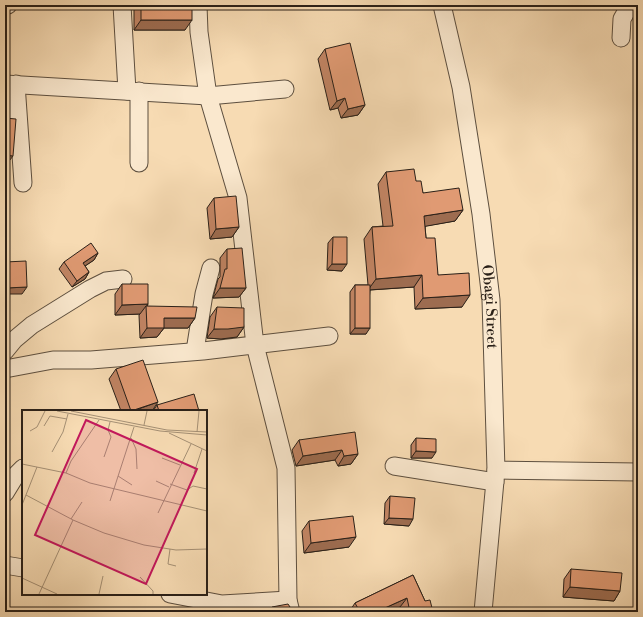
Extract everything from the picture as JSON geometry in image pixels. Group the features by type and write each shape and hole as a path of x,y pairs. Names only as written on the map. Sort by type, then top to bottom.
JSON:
{"street":[{"path":"122,5 133,91 139,163"},
{"path":"175,595 222,604 289,606 286,468 255,345 238,198 208,96 199,32 198,5"},
{"name":"Obagi Street","path":"442,5 461,87 481,214 491,300 495,476 483,612"},
{"path":"622,38 622,19 630,5"},
{"path":"23,183 10,84 208,96 285,89"},
{"path":"195,351 204,294 211,268"},
{"path":"5,351 14,340 32,325 90,289 106,281 123,279"},
{"path":"5,369 53,360 91,360 195,351 329,336"},
{"path":"394,466 495,476 638,472"},
{"path":"5,493 16,475 22,469"},
{"path":"5,565 22,568"}],"building":[{"path":"141,5 192,5 192,20 141,20"},
{"path":"350,43 365,105 348,109 345,98 337,101 325,49"},
{"path":"5,118 16,119 13,156 5,155"},
{"path":"414,169 416,181 421,181 423,193 459,188 463,210 424,216 426,238 435,238 438,275 469,273 470,295 423,298 422,275 376,279 372,227 393,226 386,172"},
{"path":"236,196 239,227 216,229 214,198"},
{"path":"333,237 347,237 347,264 332,264"},
{"path":"91,243 98,253 83,263 89,272 77,281 64,262"},
{"path":"242,248 246,288 220,288 225,269 227,269 227,249"},
{"path":"26,261 27,287 6,288 5,262"},
{"path":"122,284 148,284 148,304 122,305"},
{"path":"355,285 370,285 370,328 355,328"},
{"path":"146,306 197,307 195,318 164,318 164,328 147,328"},
{"path":"217,307 244,308 244,327 214,329"},
{"path":"143,360 158,402 131,410 116,369"},
{"path":"194,394 199,410 159,410 157,405"},
{"path":"355,432 358,454 344,456 342,450 303,456 299,440"},
{"path":"416,438 436,439 436,452 416,451"},
{"path":"390,496 415,498 413,519 389,518"},
{"path":"353,516 356,537 311,543 309,521"},
{"path":"571,569 622,573 620,591 570,587"},
{"path":"413,575 425,601 430,600 433,612 410,612 407,598 376,612 360,612 355,603"},
{"path":"288,604 292,612 251,612 272,610 272,607"}]}
